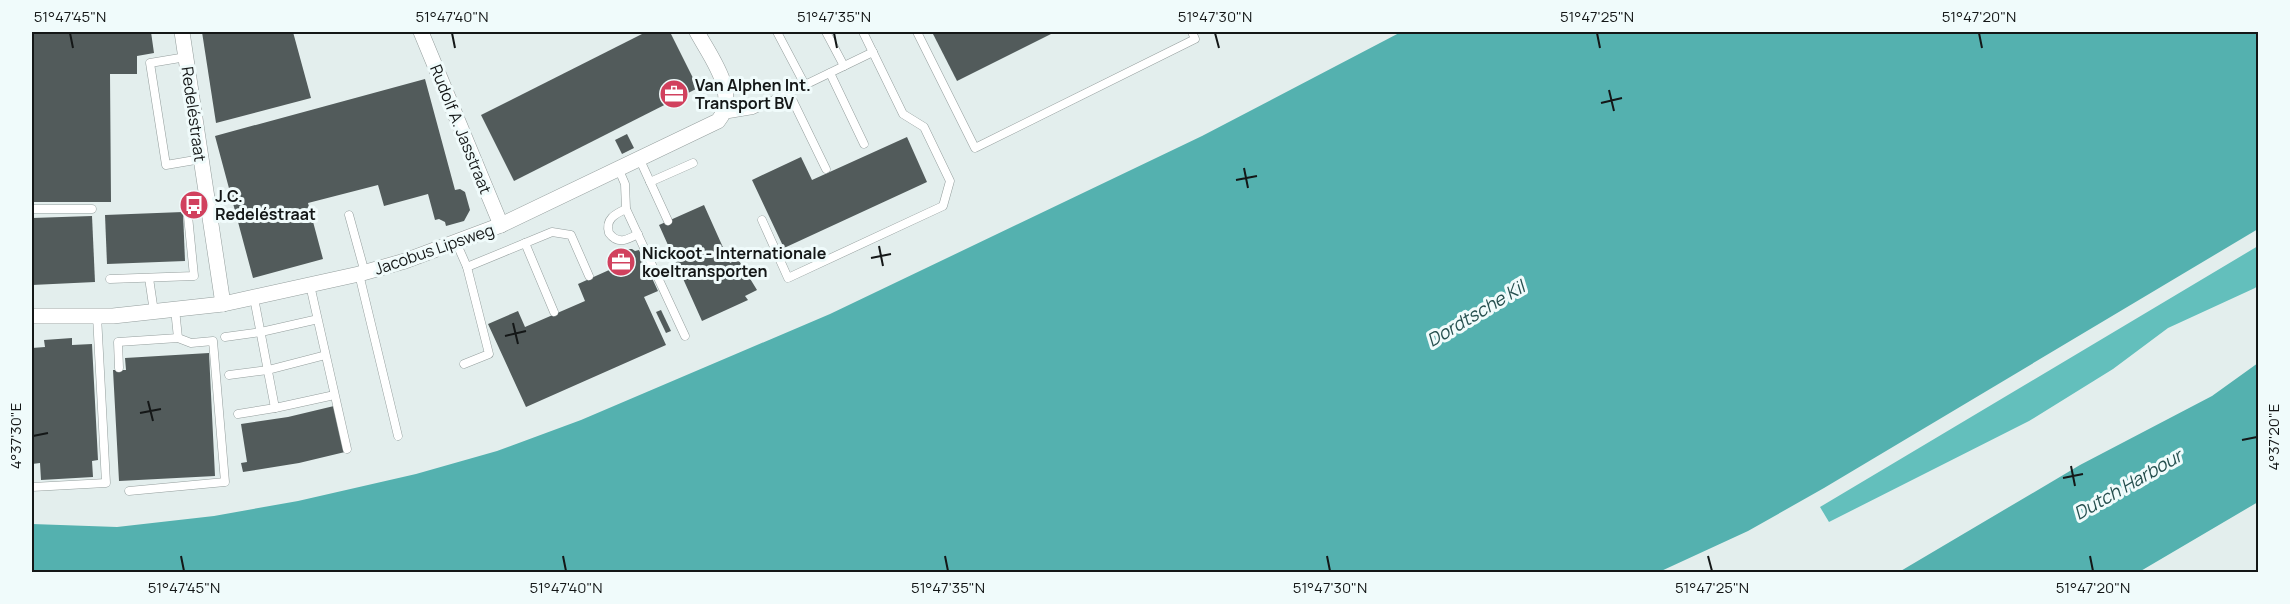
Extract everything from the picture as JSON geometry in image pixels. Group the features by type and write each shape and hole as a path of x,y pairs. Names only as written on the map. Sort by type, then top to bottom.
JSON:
{"street":[{"name":"Redeléstraat","path":"182,32 223,304"},
{"name":"Rudolf A. Jasstraat","path":"421,32 501,225"},
{"path":"697,32 727,93 723,115"},
{"name":"Jacobus Lipsweg","path":"32,316 97,316 223,304 362,273 501,225 711,126 723,115"}],"lane":[{"path":"777,32 805,85"},
{"path":"826,32 844,66"},
{"path":"762,220 788,278 943,206 950,181 924,127 903,114 863,32"},
{"path":"917,32 975,148 1195,39 1192,32"},
{"path":"723,115 753,110 873,52"},
{"path":"186,57 150,63 166,165 201,159"},
{"path":"830,73 864,144"},
{"path":"789,93 826,169"},
{"path":"640,160 668,221"},
{"path":"650,182 693,163"},
{"path":"619,170 626,184 627,209 685,336"},
{"path":"110,279 194,276 187,206"},
{"path":"32,209 92,209"},
{"path":"627,209 610,218 609,233 616,240 621,241 638,234"},
{"path":"349,215 398,436"},
{"path":"466,267 552,232 571,235 589,276"},
{"path":"456,242 466,267 489,354 464,364"},
{"path":"525,243 554,312"},
{"path":"149,278 153,312"},
{"path":"310,285 347,449"},
{"path":"254,297 276,408"},
{"path":"175,309 178,338"},
{"path":"32,486 106,483 97,316"},
{"path":"225,337 261,332 314,320"},
{"path":"119,368 118,342 178,338 190,343 213,341 225,482 129,490"},
{"path":"229,375 268,370 322,356"},
{"path":"238,414 330,396"}],"shaded area":[{"path":"2258,246 2258,285 2255,288 2168,328 2113,369 2029,421 1829,522 1820,507"}],"water":[{"name":"Dordtsche Kil","path":"1401,32 2258,32 2258,229 1824,488 1748,531 1659,572 32,572 32,524 117,527 214,516 298,501 416,474 497,451 581,420 830,314 1202,136"},
{"name":"Dutch Harbour","path":"2258,363 2258,502 2139,572 1899,572 2080,465 2212,396"}],"building":[{"path":"32,32 151,32 154,53 137,56 137,74 110,74 111,202 32,202"},
{"path":"202,32 293,32 311,98 216,123"},
{"path":"646,32 670,32 698,88 514,181 481,115"},
{"path":"932,32 1055,32 957,81"},
{"path":"425,79 455,190 460,189 465,192 470,210 464,221 446,226 445,222 435,220 428,194 384,206 378,185 308,203 323,259 253,278 215,136"},
{"path":"627,134 634,148 622,154 615,140"},
{"path":"907,137 927,182 784,248 752,180 801,157 812,180"},
{"path":"704,205 730,263 738,259 757,290 745,296 748,300 702,321 659,225"},
{"path":"183,212 185,261 107,264 105,215"},
{"path":"92,216 95,282 32,285 32,218"},
{"path":"628,249 639,250 658,291 644,297 666,345 526,407 488,324 518,311 525,327 585,301 578,284 618,266 616,260 625,256"},
{"path":"661,310 671,331 666,333 656,312"},
{"path":"72,338 72,345 92,344 98,460 92,461 93,477 41,480 40,463 32,464 32,348 45,347 44,340"},
{"path":"209,353 215,476 119,481 113,370 126,370 125,358"},
{"path":"334,406 345,452 299,463 243,472 241,463 247,462 241,424 288,417"}],"place":[{"name":"Van Alphen Int. Transport BV","path":"674,94"},
{"name":"J.C. Redeléstraat","path":"194,205"},
{"name":"Nickoot - Internationale koeltransporten","path":"621,262"}]}
